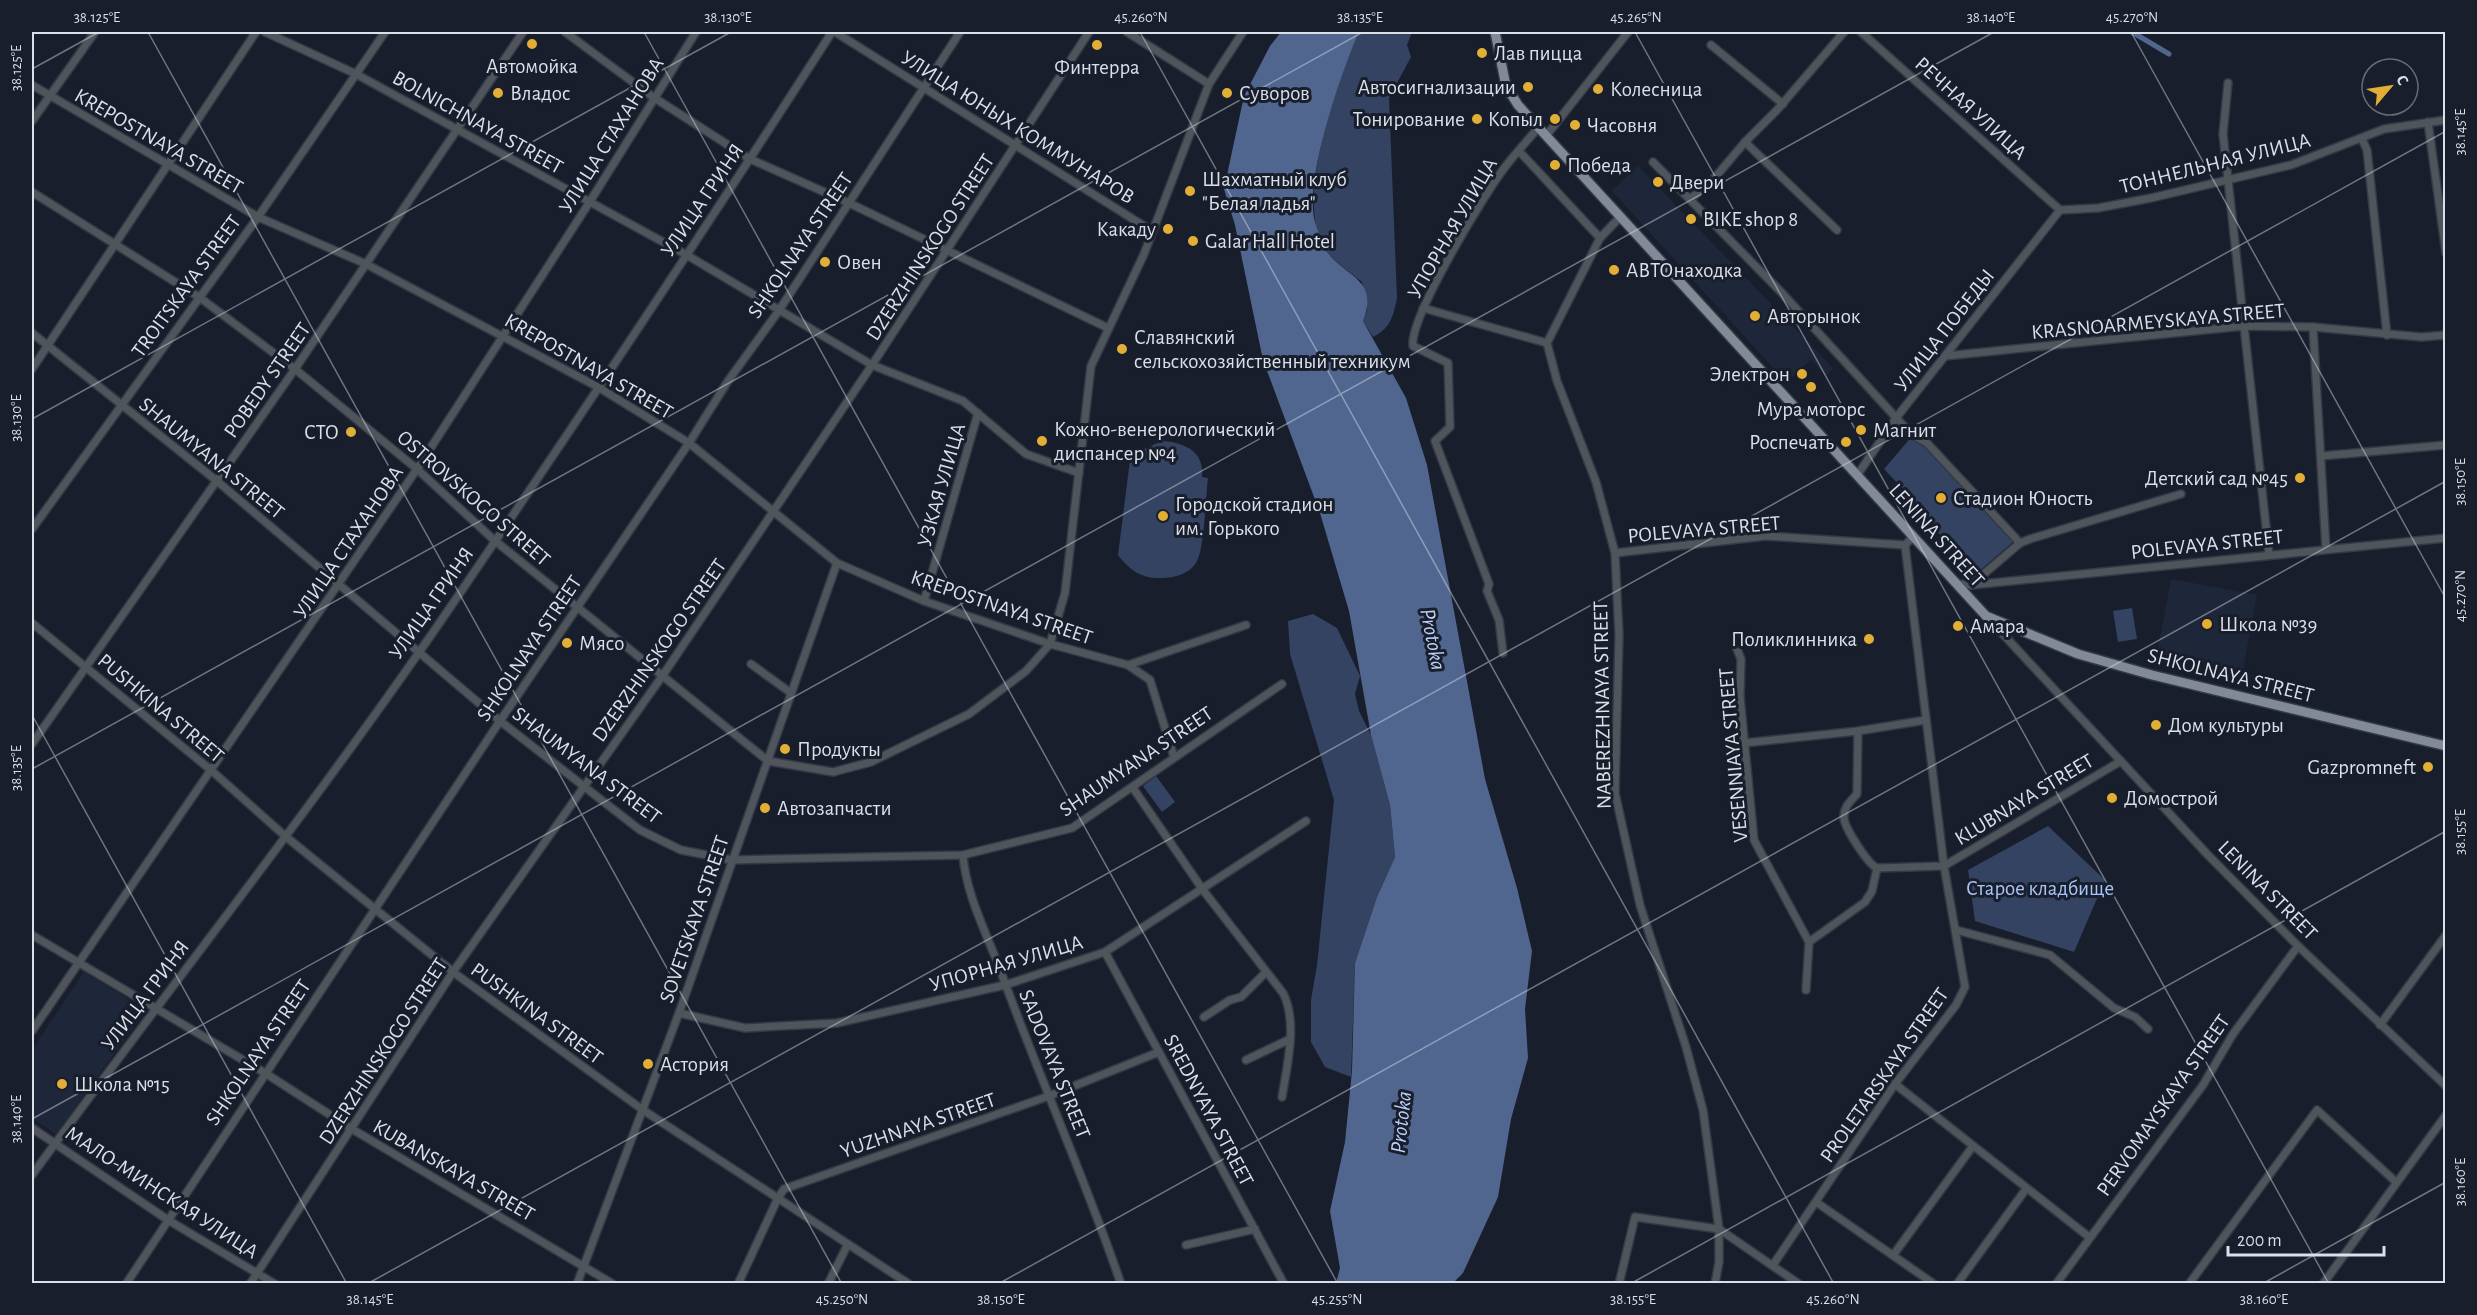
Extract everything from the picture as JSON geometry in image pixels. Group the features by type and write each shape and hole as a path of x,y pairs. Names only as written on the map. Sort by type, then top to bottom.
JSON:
{"main road":[{"name":"LENINA STREET","path":"1495,32 1510,95 1986,616"},
{"name":"SHKOLNAYA STREET","path":"1986,616 2007,631 2152,675 2445,746"}],"street":[{"path":"32,121 95,32"},
{"path":"32,369 256,32"},
{"name":"BOLNICHNAYA STREET","path":"265,32 356,74 685,254 778,312 872,365 963,401 1026,454 1079,473"},
{"name":"TROITSKAYA STREET","path":"32,529 258,217 385,32"},
{"name":"POBEDY STREET","path":"32,744 295,369 455,129 523,32"},
{"path":"565,32 653,97 750,159 849,203 1108,328"},
{"name":"УЛИЦА СТАХАНОВА","path":"32,1031 417,469 589,203 653,97 696,32"},
{"name":"УЛИЦА ЮНЫХ КОММУНАРОВ","path":"834,32 927,87 1016,147 1152,231"},
{"name":"УЛИЦА ГРИНЯ","path":"32,1175 285,836 418,652 598,387 834,32"},
{"name":"SHKOLNAYA STREET","path":"126,1284 265,1073 689,444 728,381 778,312 927,87 960,32"},
{"name":"DZERZHINSKOGO STREET","path":"250,1284 453,972 663,675 774,512 1016,147 1089,32"},
{"path":"1127,32 1209,84"},
{"path":"1050,644 1065,593 1091,366 1144,254 1209,84 1243,32"},
{"path":"1497,44 1502,32"},
{"path":"1546,136 1628,32"},
{"path":"1690,199 1712,181 1745,142 1783,104 1844,32"},
{"name":"РЕЧНАЯ УЛИЦА","path":"1861,32 2060,210"},
{"path":"1711,45 1783,104"},
{"path":"2228,83 2223,134 2270,554"},
{"name":"KREPOSTNAYA STREET","path":"32,86 258,217 366,264 598,387 689,444 837,563 924,601 1050,644 1128,665 1142,672 1150,680 1174,757"},
{"name":"ТОННЕЛЬНАЯ УЛИЦА","path":"2060,210 2098,208 2291,165 2384,129 2445,120"},
{"path":"2427,122 2445,253"},
{"name":"УПОРНАЯ УЛИЦА","path":"1503,653 1499,620 1487,591 1489,584 1435,441 1450,427 1448,363 1413,346 1412,338 1423,308 1470,222 1504,168 1538,128"},
{"path":"2362,139 2367,150 2387,335"},
{"path":"1745,142 1837,230"},
{"path":"1519,150 1600,238"},
{"path":"1653,162 1782,293 1911,434 1927,443 2020,543"},
{"name":"OSTROVSKOGO STREET","path":"32,192 199,297 295,369 417,469 495,540 768,761 833,772 871,762 969,714 1026,671 1050,644"},
{"name":"УЛИЦА ПОБЕДЫ","path":"1858,474 1896,418 2060,210"},
{"path":"1423,308 1547,343 1600,238 1621,216"},
{"name":"KRASNOARMEYSKAYA STREET","path":"1945,356 2244,326 2313,327 2387,335 2445,335"},
{"path":"2313,327 2326,549"},
{"name":"SHAUMYANA STREET","path":"32,333 217,482 501,721 640,830 681,850 732,860 963,855 1072,828 1282,684"},
{"name":"NABEREZHNAYA STREET","path":"1547,343 1557,381 1596,482 1615,553 1619,635 1616,793 1640,905 1686,1047 1703,1110 1719,1229 1719,1262 1715,1284"},
{"name":"УЗКАЯ УЛИЦА","path":"924,601 978,413"},
{"path":"2321,456 2445,445"},
{"path":"1971,585 2020,543 2181,494"},
{"name":"POLEVAYA STREET","path":"1615,553 1766,536 1905,544"},
{"path":"1905,544 1914,536"},
{"name":"POLEVAYA STREET","path":"1959,584 1971,585 2445,538"},
{"name":"PROLETARSKAYA STREET","path":"1773,1265 1894,1084 1956,1005 1965,987 1944,866 1905,544"},
{"name":"SOVETSKAYA STREET","path":"577,1284 679,1013 837,563"},
{"name":"PUSHKINA STREET","path":"32,623 212,771 285,836 453,972 643,1110 909,1284"},
{"path":"1128,665 1246,625"},
{"name":"LENINA STREET","path":"2007,631 2121,761 2207,854 2298,946 2445,1086"},
{"name":"VESENNIAYA STREET","path":"1737,649 1741,659 1740,697 1754,840 1809,942"},
{"path":"751,664 791,693"},
{"path":"1744,743 1858,731 1926,720"},
{"path":"1858,731 1857,794 1846,806 1844,818 1859,846 1877,868"},
{"name":"KLUBNAYA STREET","path":"1944,866 2121,761"},
{"path":"1133,788 1203,890 1289,1006 1282,1097"},
{"name":"УПОРНАЯ УЛИЦА","path":"679,1013 745,1028 837,1023 1005,985 1105,952 1306,821"},
{"name":"SADOVAYA STREET","path":"963,855 968,884 1005,985 1092,1200 1121,1284"},
{"path":"1877,868 1944,866"},
{"path":"1806,990 1809,942 1865,902 1872,891 1877,868"},
{"path":"1956,930 2050,956 2114,1008 2135,1017 2148,1029"},
{"name":"KUBANSKAYA STREET","path":"32,935 613,1284"},
{"path":"2380,1024 2445,935"},
{"name":"PERVOMAYSKAYA STREET","path":"2056,1284 2203,1085 2233,1034 2298,946"},
{"name":"SREDNYAYA STREET","path":"1105,952 1284,1284"},
{"path":"1204,1017 1230,1000 1241,997 1266,972"},
{"path":"1246,1060 1288,1040"},
{"name":"YUZHNAYA STREET","path":"778,1198 784,1189 1049,1096 1159,1052"},
{"path":"1894,1084 2090,1238"},
{"path":"2189,1284 2316,1110 2396,1182"},
{"path":"2323,1284 2445,1115"},
{"name":"МАЛО-МИНСКАЯ УЛИЦА","path":"32,1128 56,1142 168,1220 275,1284"},
{"path":"1894,1254 1973,1146"},
{"path":"1958,1284 2026,1189"},
{"path":"738,1284 778,1198"},
{"path":"1816,1202 1894,1254 1934,1284"},
{"path":"1619,1284 1635,1217 1719,1229 1799,1284"},
{"path":"1186,1245 1256,1229"},
{"path":"828,1284 848,1244"}],"shaded area":[{"name":"Авторынок","path":"1638,166 1833,368 1826,376 1811,360 1786,382 1612,191"},
{"name":"Школа №39","path":"2171,579 2257,595 2243,670 2157,654"},
{"name":"Школа №15","path":"84,972 146,1010 56,1134 32,1118 32,1050"}],"green space":[{"path":"1359,32 1412,32 1407,45 1411,57 1389,98 1397,298 1392,316 1384,330 1373,337 1363,321 1367,310 1362,282 1327,252 1317,231 1314,205 1316,175 1330,111"},
{"name":"Стадион Юность","path":"1913,435 2014,541 1977,573 1914,508 1902,488 1884,469"},
{"name":"Городской cтадион им. Горького","path":"1162,441 1178,443 1196,454 1202,468 1202,477 1208,478 1203,534 1197,561 1182,574 1154,578 1136,572 1118,555 1130,460 1136,461 1144,449"},
{"path":"2132,608 2137,639 2118,642 2113,611"},
{"path":"1313,614 1337,628 1360,676 1355,694 1359,711 1371,735 1390,805 1395,857 1377,897 1355,963 1351,1077 1325,1067 1311,1042 1311,1000 1317,965 1334,800 1290,654 1288,621"},
{"path":"1156,776 1175,802 1162,812 1143,786"},
{"name":"Старое кладбище","path":"2048,826 2105,880 2074,952 1975,921 1968,870"}],"water":[{"name":"Protoka","path":"1281,32 1359,32 1343,72 1320,151 1315,176 1314,218 1327,252 1364,288 1367,307 1363,321 1406,398 1427,465 1485,779 1517,888 1532,951 1525,1009 1528,1058 1511,1119 1498,1197 1463,1273 1453,1283 1336,1283 1340,1268 1330,1211 1345,1142 1352,1071 1355,963 1377,897 1395,857 1390,805 1371,735 1349,611 1320,513 1263,360 1235,225 1224,189 1244,96 1270,46"}],"waterway":[{"path":"2132,32 2169,54"}],"place":[{"name":"Автомойка","path":"532,44"},
{"name":"Финтерра","path":"1097,45"},
{"name":"Лав пицца","path":"1482,53"},
{"name":"Автосигнализации","path":"1528,87"},
{"name":"Колесница","path":"1598,89"},
{"name":"Владос","path":"498,93"},
{"name":"Суворов","path":"1227,93"},
{"name":"Тонирование","path":"1477,119"},
{"name":"Копыл","path":"1555,119"},
{"name":"Часовня","path":"1575,125"},
{"name":"Победа","path":"1555,165"},
{"name":"Двери","path":"1658,182"},
{"name":"Шахматный клуб \"Белая ладья\"","path":"1190,191"},
{"name":"BIKE shop 8","path":"1691,219"},
{"name":"Какаду","path":"1168,229"},
{"name":"Galar Hall Hotel","path":"1193,241"},
{"name":"Овен","path":"825,262"},
{"name":"АВТОнаходка","path":"1614,270"},
{"name":"Авторынок","path":"1755,316"},
{"name":"Славянский сельскохозяйственный техникум","path":"1122,349"},
{"name":"Электрон","path":"1802,374"},
{"name":"Мура моторс","path":"1811,387"},
{"name":"Магнит","path":"1861,430"},
{"name":"СТО","path":"351,432"},
{"name":"Кожно-венерологический диспансер №4","path":"1042,441"},
{"name":"Роспечать","path":"1846,442"},
{"name":"Детский сад №45","path":"2300,478"},
{"name":"Стадион Юность","path":"1941,498"},
{"name":"Городской cтадион им. Горького","path":"1163,516"},
{"name":"Школа №39","path":"2207,624"},
{"name":"Амара","path":"1958,626"},
{"name":"Поликлинника","path":"1869,639"},
{"name":"Мясо","path":"567,643"},
{"name":"Дом культуры","path":"2156,725"},
{"name":"Продукты","path":"785,749"},
{"name":"Gazpromneft","path":"2428,767"},
{"name":"Домострой","path":"2112,798"},
{"name":"Автозапчасти","path":"765,808"},
{"name":"Астория","path":"648,1064"},
{"name":"Школа №15","path":"62,1084"}]}
